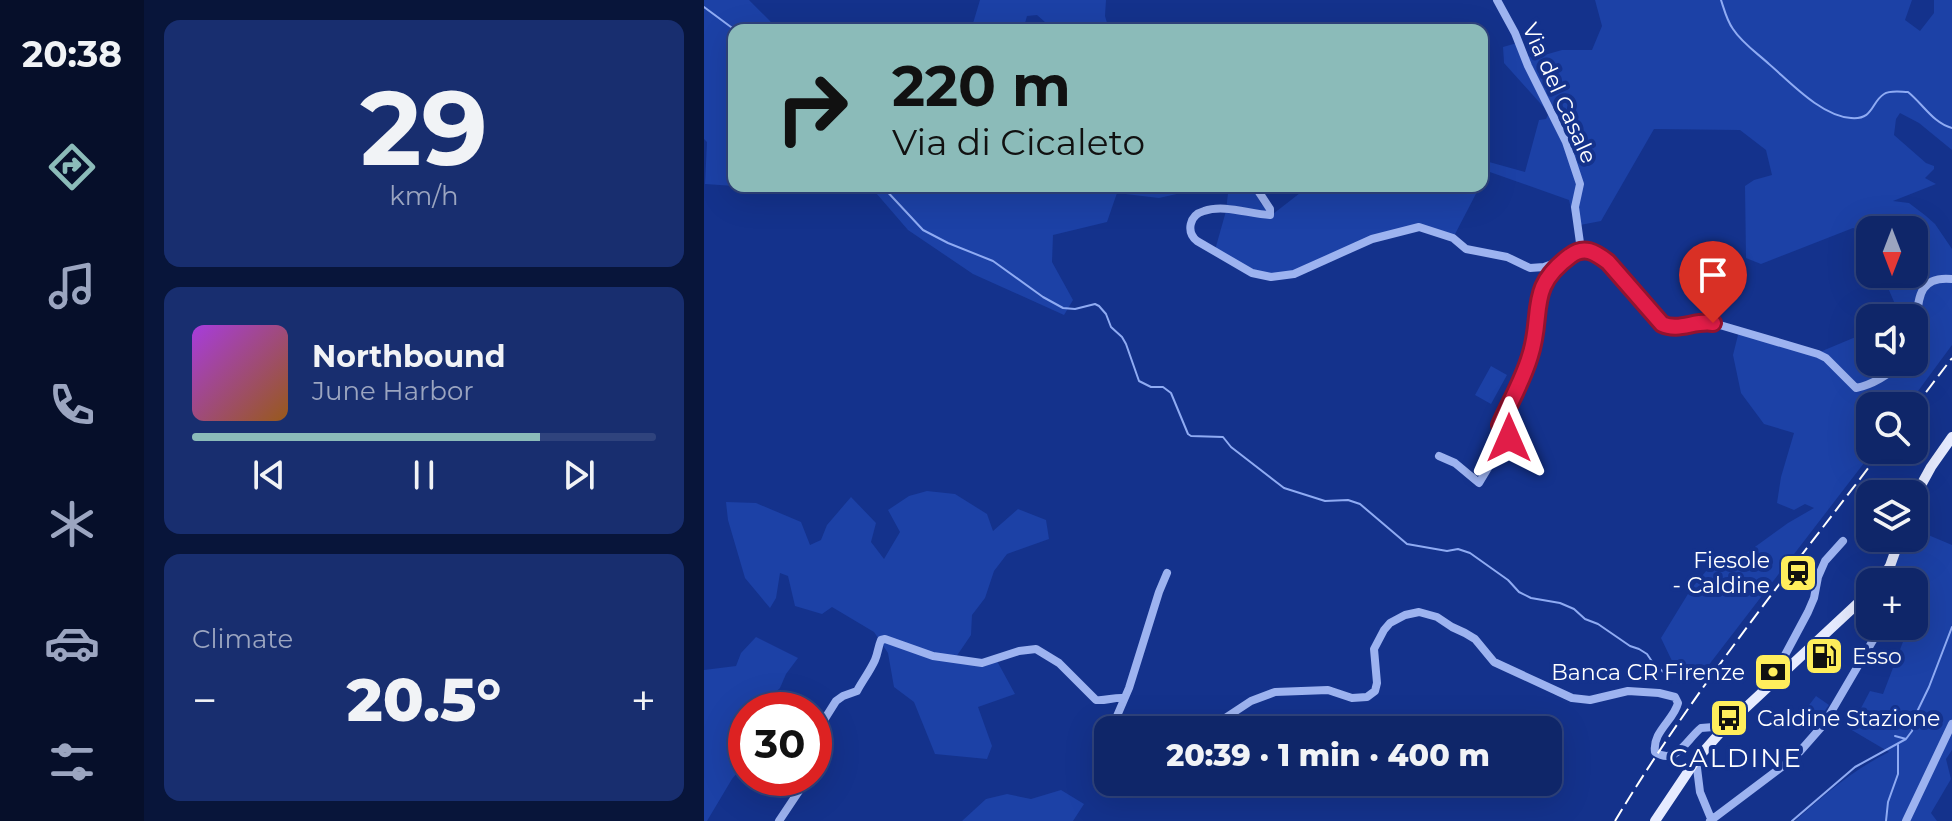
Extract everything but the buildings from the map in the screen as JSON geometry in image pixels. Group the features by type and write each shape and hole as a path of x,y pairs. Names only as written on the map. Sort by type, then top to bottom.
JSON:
{"main road":[{"path":"1924,480 1952,437"},
{"path":"1655,821 1696,760 1726,726 1856,605"}],"street":[{"name":"Via del Casale","path":"1497,0 1566,142 1580,184 1575,207 1581,250"},
{"path":"1259,192 1270,209 1270,215 1205,210 1195,215 1190,224 1192,237 1252,273 1271,277 1294,274 1372,239 1419,227 1453,238 1466,249 1507,257 1530,268 1544,267 1566,259"},
{"path":"1439,456 1455,463 1479,483 1509,438 1500,425 1530,359 1543,285 1551,272 1581,250 1598,254 1608,262 1668,327 1713,323 1818,354 1856,388 1883,376"},
{"path":"1918,304 1925,286 1934,280 1952,279"},
{"path":"1785,670 1785,655 1814,598 1825,561 1843,541"},
{"path":"1117,716 1167,573"},
{"path":"1228,716 1251,701 1275,692 1328,690 1352,698 1367,697 1375,691 1374,649 1384,630 1405,615 1419,612 1437,617 1475,639 1494,662 1572,698 1590,700 1624,691 1675,697 1677,708 1658,734 1654,746 1655,752 1664,757 1678,752 1701,728 1726,726"},
{"path":"832,707 843,696 857,691 873,664 878,645 885,639 933,656 982,663 1036,649 1059,663 1096,700 1124,698"},
{"path":"1696,760 1700,792 1711,821 1795,757 1824,724 1873,640"},
{"path":"1906,821 1952,724"},
{"path":"779,821 796,796"}],"shaded area":[{"path":"704,0 749,0 772,24 728,24 728,186 705,184 707,142 704,139"},
{"path":"980,0 1106,0 1107,24 1047,24 1037,15 1027,16 1025,24 973,24"},
{"path":"1595,0 1912,0 1905,20 1920,31 1934,13 1934,0 1952,0 1952,150 1919,123 1900,113 1894,135 1926,163 1934,166 1925,178 1936,184 1893,201 1909,203 1926,216 1856,216 1856,229 1761,264 1746,258 1745,186 1772,175 1766,150 1740,130 1654,129 1601,221 1575,226 1569,200 1488,171 1488,162 1525,172 1539,120 1546,119 1549,113 1504,63 1503,47 1517,43 1527,56 1534,58 1562,50 1592,50 1602,26"},
{"path":"875,192 1185,192 1159,198 1117,193 1107,222 1053,235 1052,262 1073,300 1064,315 973,274 908,230"},
{"path":"1223,192 1256,192 1261,204 1273,214 1301,192 1477,192 1453,238 1419,227 1372,239 1294,274 1252,273 1215,250 1228,193"},
{"path":"1928,218 1952,249 1952,345 1917,392 1856,392 1856,464 1863,464 1708,666 1673,663 1661,638 1691,589 1712,564 1730,565 1814,508 1805,504 1794,510 1777,503 1794,433 1764,424 1741,393 1733,355 1739,331 1815,354 1856,337 1856,376 1928,376 1928,304 1895,304 1888,288 1928,288"},
{"path":"1491,366 1507,375 1491,404 1475,395"},
{"path":"927,491 955,494 987,514 993,531 1018,509 1046,520 1049,539 1007,554 994,571 985,598 972,615 971,635 956,657 997,661 1015,694 978,707 992,746 987,759 935,754 914,702 894,687 888,653 874,632 832,607 822,614 795,606 788,576 780,573 776,598 770,608 745,578 728,520 726,502 756,503 801,522 810,545 821,540 827,525 851,497 876,523 871,542 884,559 900,532 888,510 909,496"},
{"path":"1928,535 1952,545 1952,750 1946,759 1951,779 1931,813 1937,821 1795,821 1840,783 1889,752 1850,729 1870,691 1883,694 1904,640 1928,640 1928,568 1894,568 1900,552 1928,552"},
{"path":"756,637 798,658 776,692 728,692 728,786 707,821 704,821 704,670 736,666 741,653"},
{"path":"1816,696 1829,705 1810,731 1797,721"},
{"path":"1061,790 1084,804 1073,821 962,821 986,799 1007,794 1031,799"}],"waterway":[{"path":"1721,0 1729,22 1741,39 1817,105 1840,116 1858,118 1868,113 1884,94 1908,92 1934,118 1952,128"},
{"path":"704,7 728,25"},
{"path":"888,192 923,230 993,261 1063,308 1099,306 1126,344 1139,381 1151,387 1163,387 1171,393 1191,436 1223,437 1231,447 1284,488 1325,501 1348,500 1360,504 1407,544 1470,553 1508,580 1519,592 1574,609 1585,619 1639,649 1667,675 1690,669 1719,682"},
{"path":"1792,821 1855,767 1906,739 1912,731 1914,718 1952,627"},
{"path":"1895,736 1906,739"},
{"path":"1886,821 1888,802 1898,774 1898,745"}],"railway":[{"path":"1926,392 1952,358"},
{"path":"1615,821 1710,678 1871,464"}],"place":[{"name":"Fiesole - Caldine","path":"1798,573"},
{"name":"Esso","path":"1824,656"},
{"name":"Banca CR Firenze","path":"1773,672"},
{"name":"Caldine Stazione","path":"1729,718"}],"district":[{"name":"CALDINE","path":"1736,758"}],"route":[{"path":"1509,438 1500,425 1530,359 1543,285 1551,272 1575,252 1587,250 1608,262 1662,324 1678,328 1704,321 1713,323"}]}
